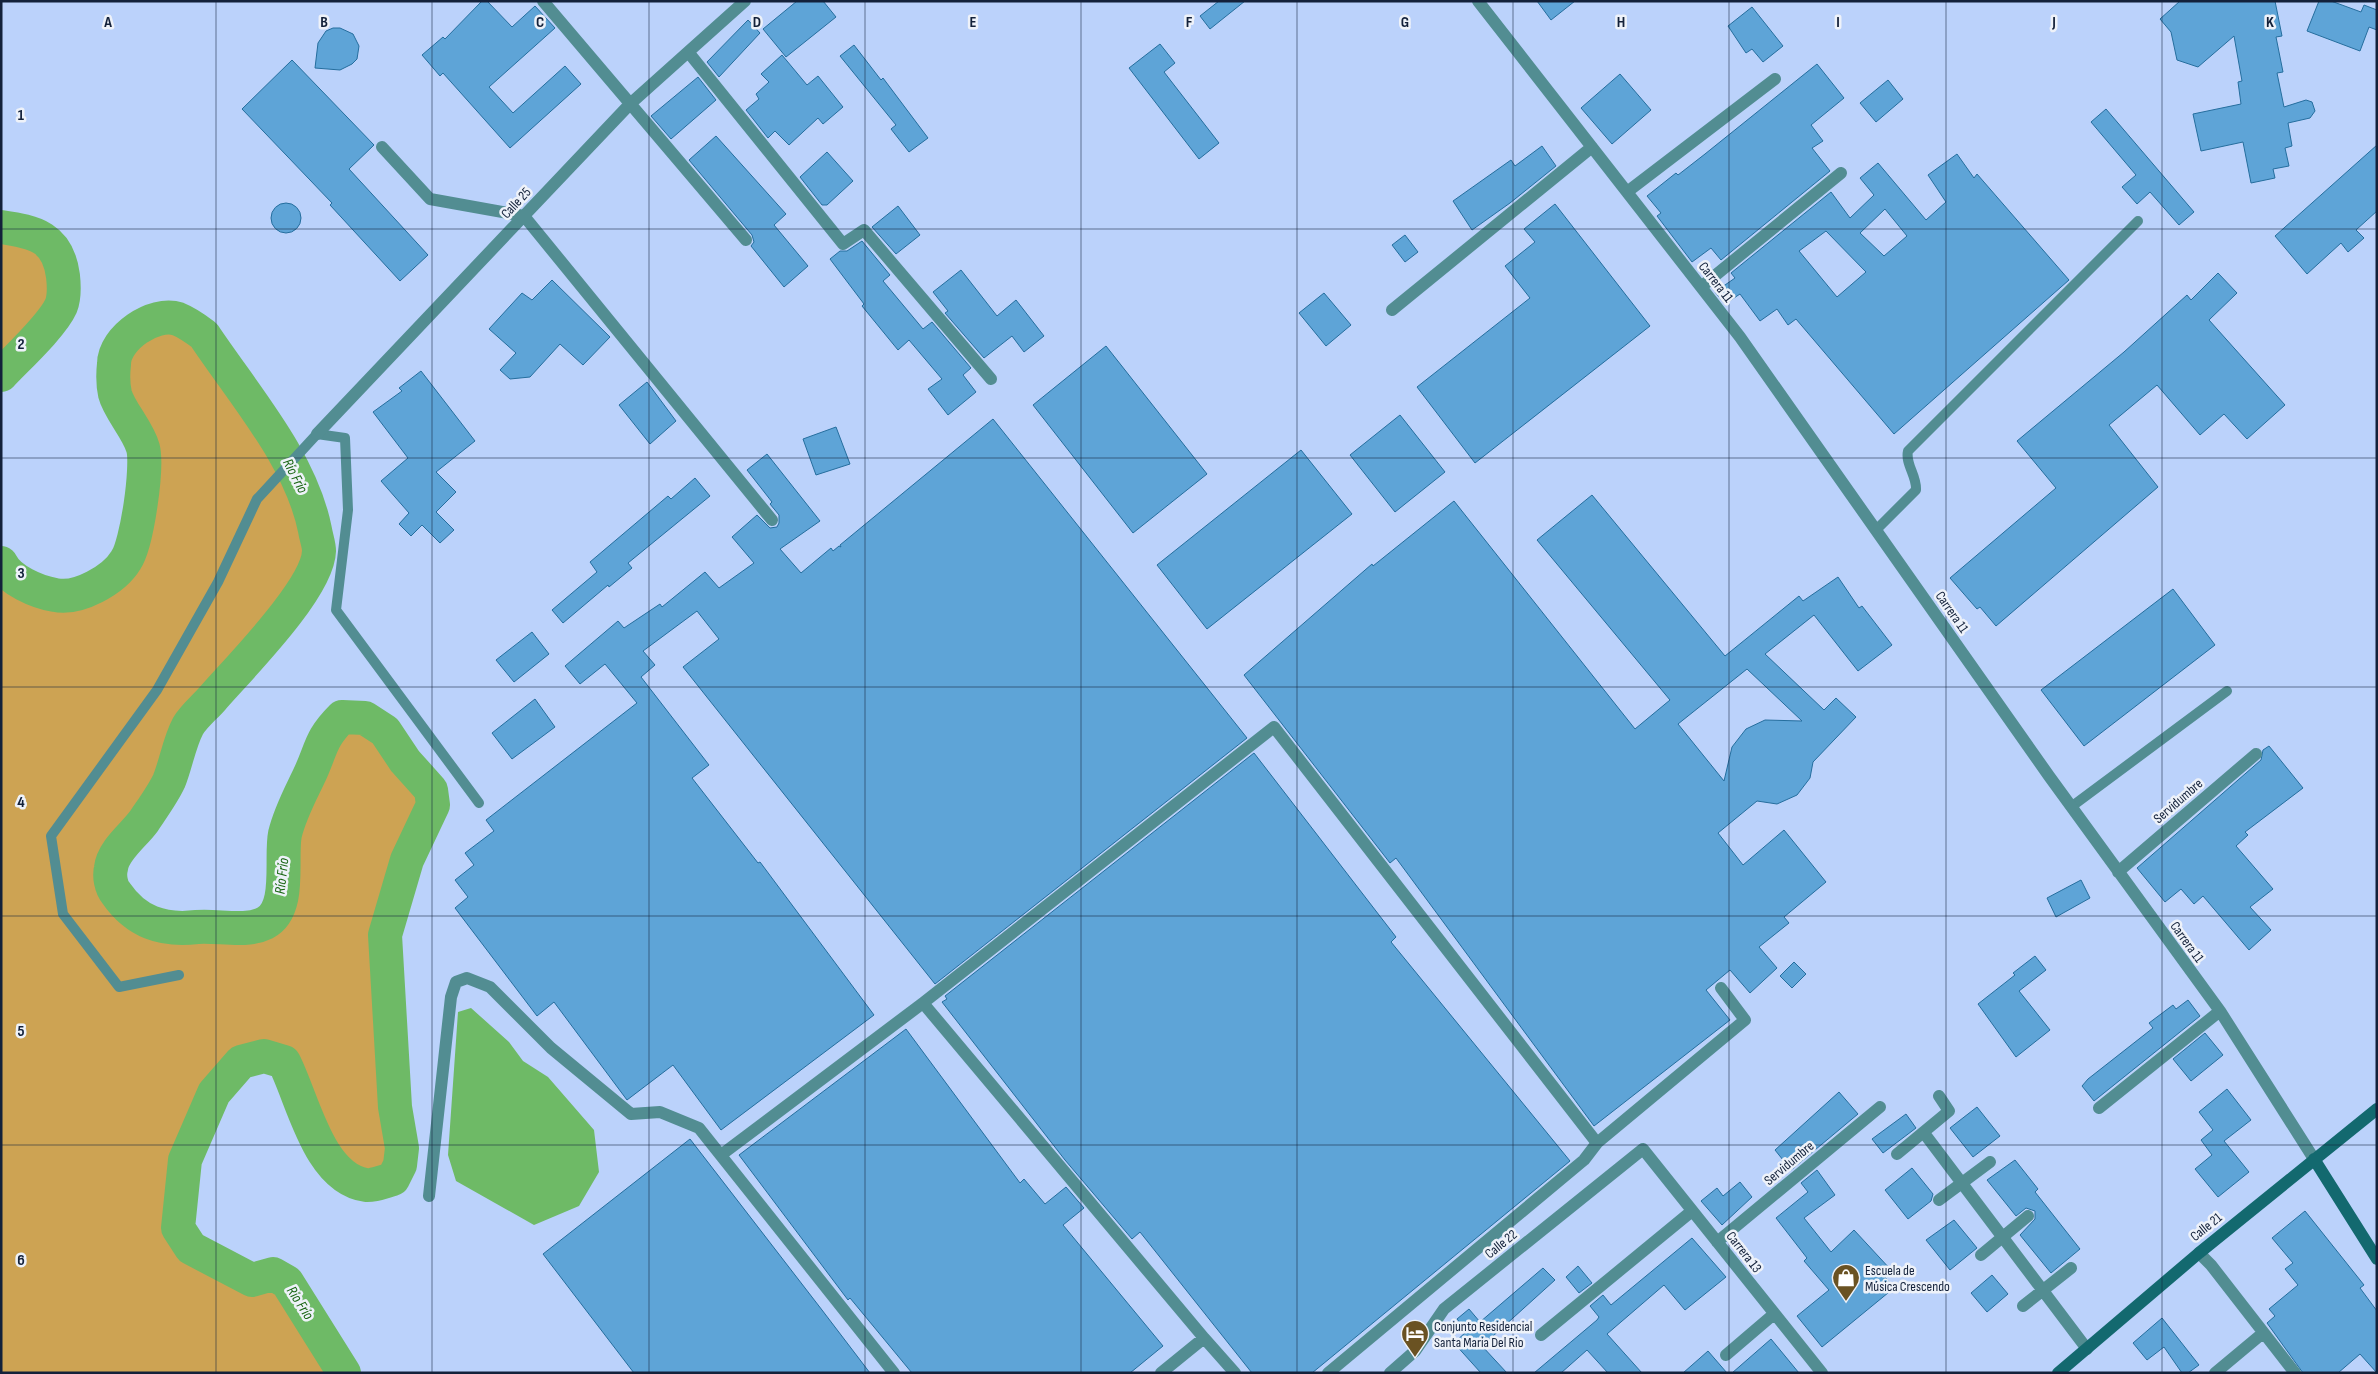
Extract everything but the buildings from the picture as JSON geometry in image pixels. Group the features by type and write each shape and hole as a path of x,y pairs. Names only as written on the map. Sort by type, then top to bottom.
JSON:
{"street":[{"path":"543,1 746,240"},
{"name":"Calle 25","path":"317,434 630,104 745,1"},
{"name":"Carrera 11","path":"1478,1 1740,337 2118,872 2220,1011 2377,1259"},
{"path":"689,53 843,244 864,230 991,379"},
{"path":"1627,192 1775,79"},
{"path":"382,147 430,199 524,216 772,520"},
{"path":"1392,310 1592,147"},
{"path":"1701,287 1841,173"},
{"path":"721,1155 923,1003 1274,727 1597,1142"},
{"name":"Servidumbre","path":"2118,872 2256,754"},
{"path":"429,1196 451,997 456,982 467,978 490,987 551,1048 631,1114 660,1112 699,1128 894,1373"},
{"path":"1328,1373 1584,1160 1597,1142 1745,1020 1721,988"},
{"path":"923,1003 1234,1373"},
{"path":"2099,1108 2220,1011"},
{"path":"1897,1154 1949,1111 1940,1096"},
{"name":"Servidumbre","path":"1717,1242 1880,1106"},
{"name":"Calle 21","path":"2058,1373 2199,1253 2377,1109"},
{"path":"1924,1133 2087,1349"},
{"name":"Carrera 13","path":"1643,1149 1822,1373"},
{"name":"Calle 22","path":"1390,1373 1415,1350 1444,1309 1643,1149"},
{"path":"1939,1200 1990,1162"},
{"path":"1541,1335 1692,1211"},
{"path":"1980,1255 2028,1216"},
{"path":"2199,1253 2211,1265 2295,1373"},
{"path":"2023,1306 2071,1268"},
{"path":"1726,1355 1774,1314"},
{"path":"2215,1373 2263,1333"},
{"path":"1161,1373 1204,1338"}],"lane":[{"path":"1876,530 1916,490 1917,484 1907,457 1908,451 2138,221"},
{"path":"179,975 119,987 63,914 51,836 158,690 218,582 257,499 317,434 345,438 348,510 336,610 479,803"},
{"path":"2072,807 2227,691"}],"shaded area":[{"path":"1,227 34,234 50,245 60,263 64,291 57,314 34,342 1,375"},
{"path":"176,319 204,335 298,476 311,510 319,551 315,569 305,587 267,638 188,726 168,783 144,821 120,850 110,866 112,888 124,905 137,917 177,930 203,927 239,928 264,923 275,914 283,888 285,837 294,804 311,773 318,751 328,732 342,717 365,718 385,731 405,761 431,790 433,805 407,860 385,935 395,1107 401,1144 400,1161 393,1179 366,1185 349,1179 336,1168 324,1153 314,1135 284,1062 264,1056 241,1062 214,1093 185,1160 178,1228 191,1248 252,1280 273,1274 287,1282 344,1373 1,1373 1,563 9,573 26,584 54,594 63,595 90,589 106,579 126,561 135,537 141,506 144,462 142,446 116,391 113,362 121,342 128,335 146,325"},
{"path":"471,1008 509,1042 523,1061 548,1077 594,1130 599,1172 579,1206 534,1225 456,1181 448,1155 458,1012"}],"waterway":[{"name":"Río Frío","path":"1,227 34,234 50,245 60,263 64,291 61,306 50,323 1,375"},
{"name":"Río Frío","path":"1,563 10,575 24,584 48,593 64,596 95,587 113,575 126,560 138,523 143,488 144,458 141,441 120,407 115,394 113,375 116,354 128,336 147,323 168,318 185,322 204,335 253,404 284,453 308,504 319,551 315,567 306,586 292,607 188,726 167,786 144,821 120,849 113,861 110,878 114,891 141,918 161,926 249,928 265,923 279,907 282,895 285,834 290,819 325,739 342,717 365,718 385,731 405,761 431,790 433,805 407,860 385,935 395,1107 402,1148 400,1165 393,1179 366,1185 349,1179 336,1168 324,1153 314,1135 284,1062 264,1056 241,1062 214,1093 185,1160 178,1228 191,1248 252,1280 273,1274 287,1282 344,1373"}],"place":[{"name":"Escuela de Música Crescendo","path":"1846,1302"},
{"name":"Conjunto Residencial Santa Maria Del Rio","path":"1415,1358"}]}
